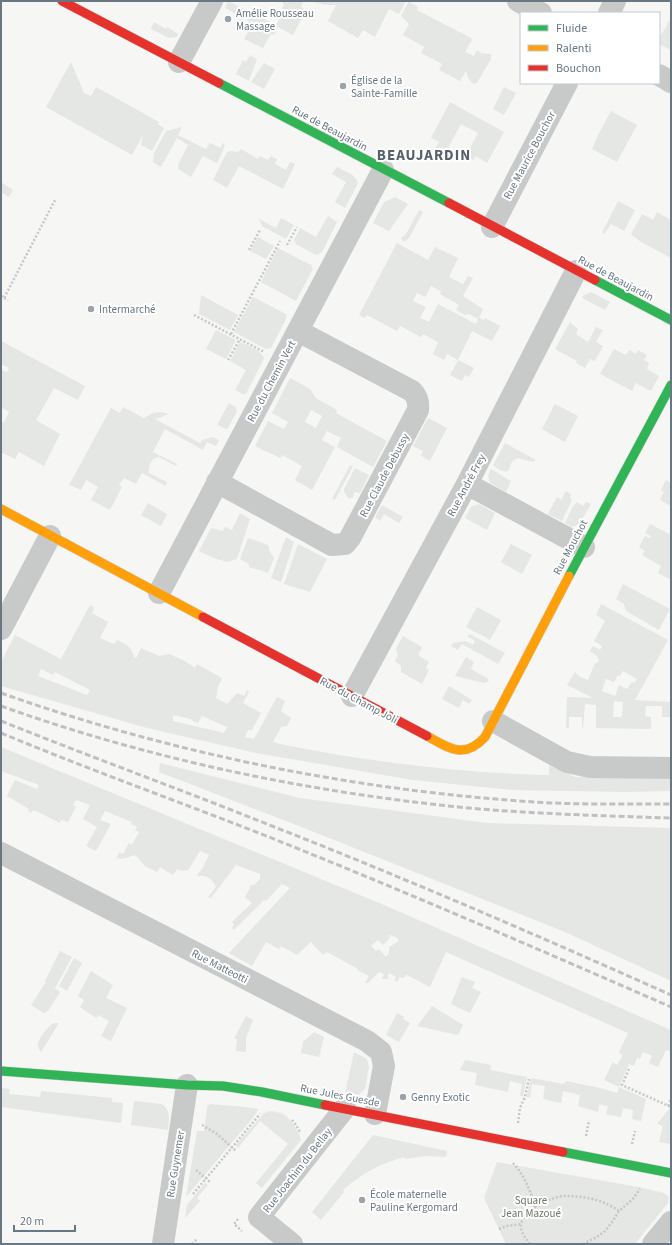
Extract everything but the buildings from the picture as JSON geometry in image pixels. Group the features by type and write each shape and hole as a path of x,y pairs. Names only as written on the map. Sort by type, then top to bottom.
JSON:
{"street":[{"name":"Rue de Beaujardin","path":"62,1 671,320"},
{"path":"179,62 212,1"},
{"path":"518,1 539,12"},
{"path":"610,12 615,1"},
{"path":"660,76 671,82"},
{"name":"Rue Maurice Bouchor","path":"492,226 566,84"},
{"name":"Rue du Chemin Vert","path":"159,592 383,170"},
{"name":"Rue André Frey","path":"352,696 467,484 576,271"},
{"name":"Rue Claude Debussy","path":"217,482 332,545 345,544 350,538 418,410 419,405 416,395 412,391 298,331"},
{"name":"Rue Mouchot","path":"493,721 671,385"},
{"path":"467,484 584,547"},
{"name":"Rue du Champ Joli","path":"1,509 159,592 452,750 466,751 474,748 485,737 493,721"},
{"path":"1,629 50,536"},
{"path":"493,721 567,762 590,767 671,768"},
{"name":"Rue Matteotti","path":"1,853 367,1041 381,1052 384,1066 375,1114"},
{"name":"Rue Jules Guesde","path":"1,1071 187,1085 223,1086 345,1108 671,1174"},
{"name":"Rue Guynemer","path":"163,1244 187,1085"},
{"name":"Rue Joachim du Bellay","path":"292,1244 259,1217 345,1108"},
{"path":"653,1244 671,1222"}],"path":[{"path":"8,300 3,297 55,200"},
{"path":"287,245 297,227"},
{"path":"249,250 260,230"},
{"path":"231,334 280,241"},
{"path":"33,242 38,245"},
{"path":"194,314 271,355"},
{"path":"228,360 240,338"},
{"path":"629,1069 622,1085 670,1106 671,1099"},
{"path":"518,1128 520,1108 525,1097 529,1079"},
{"path":"192,1195 260,1113"},
{"path":"290,1118 296,1125 302,1137"},
{"path":"202,1125 217,1134 236,1151"},
{"path":"632,1147 635,1131"},
{"path":"509,1158 521,1172 526,1181 536,1207"},
{"path":"195,1169 210,1182"},
{"path":"583,1244 605,1231 619,1211 633,1199 642,1185"},
{"path":"530,1244 524,1236 521,1227 523,1218 536,1207 554,1198 564,1196 580,1197 605,1203 619,1211"},
{"path":"239,1219 234,1224 239,1229"},
{"path":"499,1229 507,1226 522,1224"},
{"path":"192,1244 196,1239"}],"green space":[{"path":"228,1 276,25 284,12 281,10 284,4 282,1 303,1 301,7 306,10 293,35 278,27 274,35 271,34 263,48 244,39 248,32 244,30 249,21 225,8"},
{"path":"311,1 406,1 399,14 389,9 375,37 363,30 358,38 328,21 336,5 324,5"},
{"path":"409,1 418,7 417,10 471,38 472,40 465,52 474,56 477,50 481,53 491,54 491,59 477,83 473,84 468,78 466,71 460,81 439,70 442,64 421,53 424,47 403,35 409,24 401,16"},
{"path":"671,18 671,50 660,44 660,37"},
{"path":"154,22 166,29 167,27 178,34 177,37 169,38 151,29"},
{"path":"250,55 257,59 249,81 236,74 243,60 246,62"},
{"path":"71,62 84,93 91,96 96,87 159,122 158,124 164,128 152,151 141,145 143,135 132,155 46,107"},
{"path":"264,63 275,69 264,89 251,82"},
{"path":"504,87 516,93 504,115 493,109"},
{"path":"450,102 504,132 487,163 476,156 473,160 466,156 478,133 461,124 447,150 444,148 440,148 438,150 435,149 439,142 431,138"},
{"path":"611,111 637,125 617,162 592,149"},
{"path":"182,127 178,135 206,149 210,143 220,148 223,143 225,144 217,163 203,156 191,177 178,169 178,165 188,145 177,138 161,167 153,162 154,153 166,131"},
{"path":"241,149 258,159 260,156 268,160 271,156 277,159 275,164 286,170 290,162 295,164 283,189 239,166 227,188 213,180 227,152 238,152"},
{"path":"337,167 355,177 358,183 345,208 335,202 346,182 332,174"},
{"path":"1,182 13,190 9,197 1,192"},
{"path":"395,197 408,204 389,231 373,223 384,202"},
{"path":"618,201 635,210 624,231 611,224 604,234 602,233"},
{"path":"419,210 423,212 409,238 404,242 401,238 406,234"},
{"path":"657,212 671,220 671,258 641,242 631,234 642,214 653,220"},
{"path":"328,216 337,222 322,252 316,255 296,244 294,240 300,228 316,237"},
{"path":"281,218 294,225 286,239 262,226 259,219 276,228"},
{"path":"258,237 274,246 266,259 250,251"},
{"path":"397,243 428,260 435,247 458,258 449,277 463,284 468,276 473,278 463,296 483,309 479,318 484,320 485,318 500,326 492,341 472,331 458,360 447,354 444,360 433,354 438,342 423,334 421,337 400,326 397,331 367,315 365,318 359,315","holes":["431,286 441,291 440,294 459,305 456,310 465,315 469,314 478,319 476,324 438,304 429,322 420,318 426,307 413,301 417,293 425,297"]},
{"path":"278,248 311,265 313,269 296,301 261,282"},
{"path":"591,292 610,302 605,310 582,298 584,295"},
{"path":"201,295 238,315 230,330 199,314"},
{"path":"253,297 286,314 286,319 271,348 266,349 234,332"},
{"path":"570,322 578,329 576,334 588,342 596,327 603,330 596,342 603,346 595,361 590,359 585,368 576,363 577,361 555,349"},
{"path":"216,330 236,340 226,359 206,349"},
{"path":"1,341 85,386 78,400 54,388 36,420 60,434 44,466 19,452 15,459 1,452 1,425 9,412 1,407 1,371 7,372 9,368 1,364"},
{"path":"240,342 257,350 264,358 246,394 242,394 235,390 246,370 230,361"},
{"path":"614,349 626,355 629,350 636,354 638,350 647,355 644,360 649,363 647,369 659,376 651,391 636,383 632,391 600,374"},
{"path":"458,360 474,368 469,377 465,375 462,381 450,375"},
{"path":"290,378 310,389 316,398 337,410 336,413 387,441 373,467 337,447 341,438 327,431 322,440 335,447 312,490 295,480 302,466 282,455 280,458 255,446 268,421 284,429 288,422 272,413","holes":["311,410 322,416 316,428 305,422"]},
{"path":"229,403 235,407 237,411 226,429 217,425"},
{"path":"555,404 578,416 565,442 542,429"},
{"path":"123,407 144,418 150,414 156,413 169,414 155,419 200,443 202,440 213,437 219,440 216,446 207,442 203,450 165,429 153,452 177,464 176,466 159,457 152,461 149,473 167,482 166,486 142,473 136,484 124,478 119,485 122,487 110,510 91,500 98,487 86,480 81,490 69,485 111,408 120,413"},
{"path":"428,418 447,428 430,461 421,456 423,451 413,446"},
{"path":"505,443 536,460 530,461 518,458 512,462 508,471 500,470 493,465"},
{"path":"350,465 353,466 335,500 332,499"},
{"path":"355,468 369,475 360,493 355,492 353,497 349,499 344,492 344,489"},
{"path":"491,469 511,481 506,492 490,483 488,476"},
{"path":"666,480 671,483 671,506 660,500 664,492 661,490"},
{"path":"566,491 571,494 570,498 572,500 562,521 548,514 557,497 561,500"},
{"path":"577,502 583,506 586,502 591,504 580,523 572,527 565,523 572,508"},
{"path":"148,503 167,514 161,526 141,515"},
{"path":"479,504 495,513 487,530 465,518 471,507"},
{"path":"382,505 403,517 399,523 384,514 380,521 375,517"},
{"path":"240,513 250,519 237,559 227,562 199,551 211,528 223,531 225,527 232,530"},
{"path":"650,524 671,535 671,580 658,573 661,566 642,555 645,551 639,547 645,536 650,538 651,536 645,533"},
{"path":"286,537 294,542 281,582 271,578"},
{"path":"248,538 268,545 274,558 268,573 249,567 249,564 240,559"},
{"path":"298,544 327,559 310,592 284,584"},
{"path":"511,544 532,555 522,574 501,562"},
{"path":"623,584 670,609 659,630 626,611 624,604 616,599"},
{"path":"601,604 668,640 635,700 671,702 671,717 662,717 662,706 646,706 645,716 651,717 651,729 596,728 596,705 585,704 583,728 582,717 569,717 569,728 566,728 567,697 593,698 567,685 575,672 580,677 588,680 595,663 599,660 597,656 590,651 593,646 600,650 602,646 594,641 605,621 596,615","holes":["623,671 637,679 634,683 632,682 627,689 619,685 615,696 602,691 606,679 614,682 618,675 620,676","614,701 623,702 622,717 613,717"]},
{"path":"90,605 94,608 92,613 108,622 100,638 114,644 117,640 123,643 130,648 134,657 136,658 141,648 159,656 169,654 185,661 195,668 197,664 222,678 218,687 216,698 227,704 237,693 244,696 247,690 249,692 243,703 261,713 252,730 248,730 245,737 254,739 277,697 285,701 281,711 291,718 287,726 281,727 273,742 280,744 413,766 481,772 549,775 549,765 575,777 671,779 671,791 624,792 512,790 413,780 256,753 147,728 1,686 1,662 15,635 61,659","holes":["41,669 53,675 55,672 90,690 87,695 38,676","173,715 191,719 198,723 202,716 227,727 224,733 173,721"]},
{"path":"477,607 501,620 490,640 466,627"},
{"path":"470,634 505,653 498,664 462,644 458,650 451,646 453,643 466,641 473,645 475,641 467,636"},
{"path":"403,636 422,647 418,655 429,662 426,668 429,670 422,684 401,672 401,666 395,661 398,655 396,649"},
{"path":"466,657 474,662 471,669 487,678 489,681 484,683 455,676"},
{"path":"449,686 472,700 469,704 463,700 459,708 442,699"},
{"path":"1,747 384,905 671,1030 671,1052 666,1050 658,1067 649,1063 652,1056 643,1052 640,1059 637,1058 634,1066 629,1064 619,1087 604,1080 613,1062 617,1065 623,1055 619,1052 628,1033 446,952 430,987 407,975 403,978 400,977 397,982 394,980 396,977 389,973 388,979 382,979 384,974 379,972 368,983 365,983 369,976 327,952 323,955 311,942 297,955 281,946 279,949 266,942 252,966 229,953 290,888 282,884 266,901 264,900 234,930 232,928 234,924 232,922 252,903 245,897 250,885 254,885 260,879 260,874 236,865 211,898 208,897 216,887 209,878 197,875 202,869 209,855 200,851 189,869 183,871 177,869 173,875 160,867 157,872 145,866 135,855 119,859 117,858 119,852 123,854 129,843 132,845 139,832 135,830 137,827 131,824 132,822 105,811 100,820 111,824 96,851 86,846 97,827 83,819 90,805 76,800 73,805 76,807 68,822 61,820 60,823 34,810 31,813 28,811 29,809 7,796 15,780 37,789 39,785 1,771","holes":["390,935 397,938 399,941 389,947 389,953 386,957 379,949 376,951 371,946 378,940 383,945 389,939"]},
{"path":"160,763 300,798 487,823 671,828 671,981 565,932 159,772"},
{"path":"60,951 72,957 55,988 60,992 48,1011 44,1013 31,1005 46,982 45,981"},
{"path":"74,958 82,963 67,991 59,986"},
{"path":"91,971 113,985 106,998 127,1008 111,1041 101,1036 109,1021 98,1015 96,1018 80,1007 84,1000 78,996"},
{"path":"462,977 475,982 472,988 481,992 470,1013 451,1004"},
{"path":"432,1006 463,1025 458,1035 417,1026"},
{"path":"397,1013 410,1023 399,1042 386,1035"},
{"path":"246,1016 253,1020 246,1038 246,1052 236,1051 237,1039 234,1039"},
{"path":"54,1023 59,1023 41,1052 38,1047 39,1041 47,1029"},
{"path":"314,1032 324,1037 319,1057 301,1053 303,1042"},
{"path":"354,1052 367,1059 369,1067 365,1089 357,1096 345,1093"},
{"path":"465,1060 491,1065 490,1070 527,1077 523,1096 520,1096 522,1084 510,1081 508,1092 475,1085 477,1073 460,1070"},
{"path":"531,1078 564,1084 566,1081 617,1093 619,1087 646,1099 641,1121 632,1119 633,1110 623,1108 621,1117 606,1114 608,1106 599,1104 598,1112 578,1106 580,1095 563,1091 561,1103 543,1099 545,1086 532,1084 530,1098 527,1097"},
{"path":"1,1088 10,1089 9,1094 40,1097 41,1091 112,1098 112,1102 123,1103 121,1123 1,1107"},
{"path":"134,1101 162,1104 168,1112 168,1130 131,1125"},
{"path":"211,1104 258,1109 256,1114 186,1197 197,1131 204,1131 207,1108 208,1105"},
{"path":"669,1109 671,1110 671,1144 659,1142 663,1126 657,1124"},
{"path":"270,1111 282,1113 286,1116 292,1122 301,1140 262,1188 256,1183 288,1144 260,1121 238,1148 236,1145 264,1113"},
{"path":"373,1135 447,1151 446,1157 426,1156 405,1159 404,1157 386,1163 372,1170 358,1178 343,1190 344,1192 321,1220 312,1212"},
{"name":"Square Jean Mazoué","path":"497,1162 664,1193 669,1197 668,1203 635,1244 506,1244 484,1198"},
{"path":"205,1183 208,1185 197,1198 200,1201 185,1218 187,1205"}],"railway":[{"path":"1,693 64,714 192,750 322,777 388,787 520,801 577,804 671,804"},
{"path":"1,706 59,726 177,759 297,784 418,803 479,809 551,814 671,818"},
{"path":"1,721 373,866 671,995"},
{"path":"1,733 320,857 471,920 671,1007"}],"traffic: fast":[{"path":"219,83 449,203"},
{"path":"595,280 671,320"},
{"path":"569,576 671,385"},
{"path":"1,1071 187,1085 223,1086 262,1092 325,1105"},
{"path":"563,1152 671,1173"}],"traffic: slow":[{"path":"1,509 203,617"},
{"path":"427,736 449,748 456,750 470,748 485,737 569,576"}],"traffic: jam":[{"path":"62,1 219,83"},
{"path":"449,203 595,280"},
{"path":"203,617 427,736"},
{"path":"325,1105 563,1152"}],"place":[{"name":"Amélie Rousseau Massage","path":"228,19"},
{"name":"Église de la Sainte-Famille","path":"343,86"},
{"name":"Intermarché","path":"91,309"},
{"name":"Genny Exotic","path":"403,1097"},
{"name":"École maternelle Pauline Kergomard","path":"362,1200"}],"district":[{"name":"BEAUJARDIN","path":"424,155"}]}
